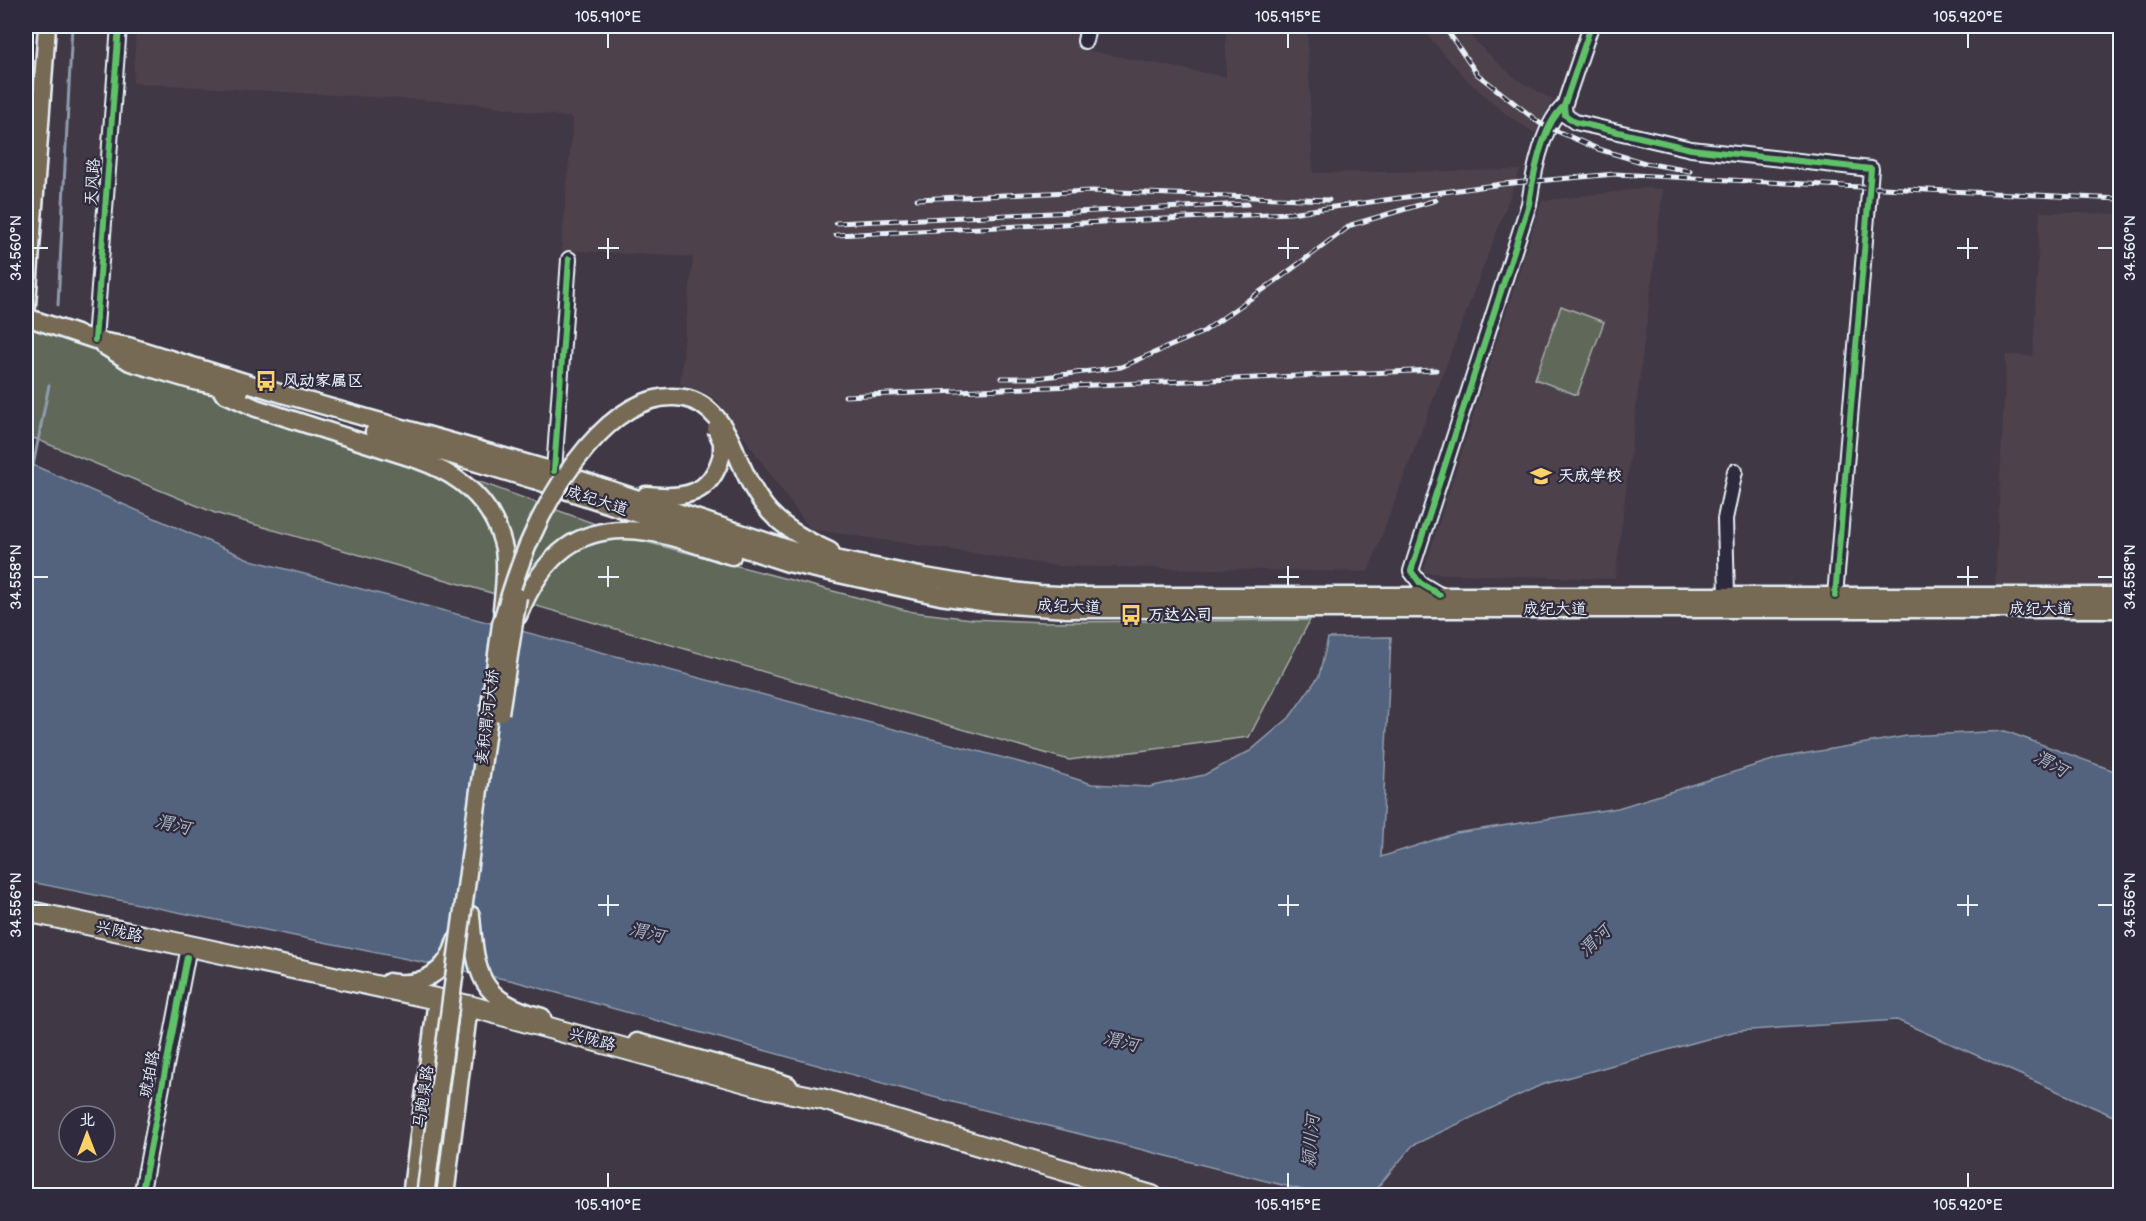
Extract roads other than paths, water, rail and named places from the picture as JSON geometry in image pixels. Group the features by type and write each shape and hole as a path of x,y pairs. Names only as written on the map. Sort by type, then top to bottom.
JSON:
{"highway":[{"name":"兴陇路","path":"26,911 436,1005 768,1088 822,1099 1152,1196"},
{"name":"兴陇路","path":"26,923 186,957 436,1005"},
{"name":"兴陇路","path":"469,1013 913,1137 1104,1196"}],"main road":[{"path":"26,317 47,26"},
{"name":"成纪大道","path":"26,317 95,340 128,346 286,395 554,471 795,551 945,580 1039,594 1266,597 2121,596"},
{"name":"成纪大道","path":"95,340 130,362 194,381 242,391 534,480 788,563 940,596 995,604 1067,609 2121,609"},
{"path":"194,381 256,408 441,468 473,491 486,507 504,550 507,626"},
{"name":"麦积渭河大桥","path":"425,1196 507,626 518,569 547,504 586,449 604,429 624,413 653,399 681,397 694,400 707,407 719,421 729,435 729,452 761,502 777,520 802,539 863,565"},
{"path":"615,492 665,497 684,496 698,490 711,480 729,452"},
{"path":"507,626 543,568 573,543 590,535 610,530 651,532 796,575 883,594 940,596"},
{"path":"53,916 169,934 369,979 397,984 414,984 428,978 448,960 467,915"},
{"path":"467,915 478,970 486,986 496,998 509,1006 767,1078 822,1099"},
{"name":"麦积渭河大桥","path":"433,1196 467,915"},
{"name":"马跑泉路","path":"411,1196 436,1005"},
{"name":"马跑泉路","path":"444,1196 469,1013"}],"street":[{"name":"天风路","path":"95,340 118,26"},
{"path":"1085,41 1088,26"},
{"path":"1591,26 1564,106 1565,115 1575,122 1691,150 1871,169 1835,596"},
{"path":"1440,595 1420,583 1411,571 1529,204 1534,169 1555,114 1564,106"},
{"path":"554,471 569,259"},
{"path":"1727,595 1725,519 1735,471"},
{"name":"琥珀路","path":"141,1196 186,957"}],"water":[{"path":"26,462 251,560 1038,767 1092,784 1149,787 1204,775 1250,751 1289,718 1319,676 1328,638 1391,637 1381,857 1456,833 1618,808 1779,758 1907,736 2005,731 2120,773 2120,1119 1897,1020 1736,1031 1541,1085 1413,1145 1371,1195 1322,1195 933,1097 514,981 26,881"}],"waterway":[{"path":"58,305 72,26"},
{"path":"33,466 49,385"}],"railway":[{"path":"1444,26 1477,74 1541,124 1598,149 1645,163 1690,171"},
{"path":"836,235 1290,213 1502,184 1615,174 1845,186"},
{"path":"1839,186 2120,199"},
{"path":"917,199 1092,191 1329,200"},
{"path":"1001,378 1037,378 1121,367 1203,332 1351,225 1436,200"},
{"path":"836,223 1248,204"},
{"path":"845,396 1436,370"}],"place":[{"name":"风动家属区","path":"266,381"},
{"name":"天成学校","path":"1541,476"},
{"name":"万达公司","path":"1131,615"}],"water label":[{"name":"渭河","path":"2051,764"},
{"name":"渭河","path":"173,825"},
{"name":"渭河","path":"647,933"},
{"name":"渭河","path":"1595,941"},
{"name":"渭河","path":"1121,1042"},
{"name":"颍川河","path":"1311,1141"}]}
